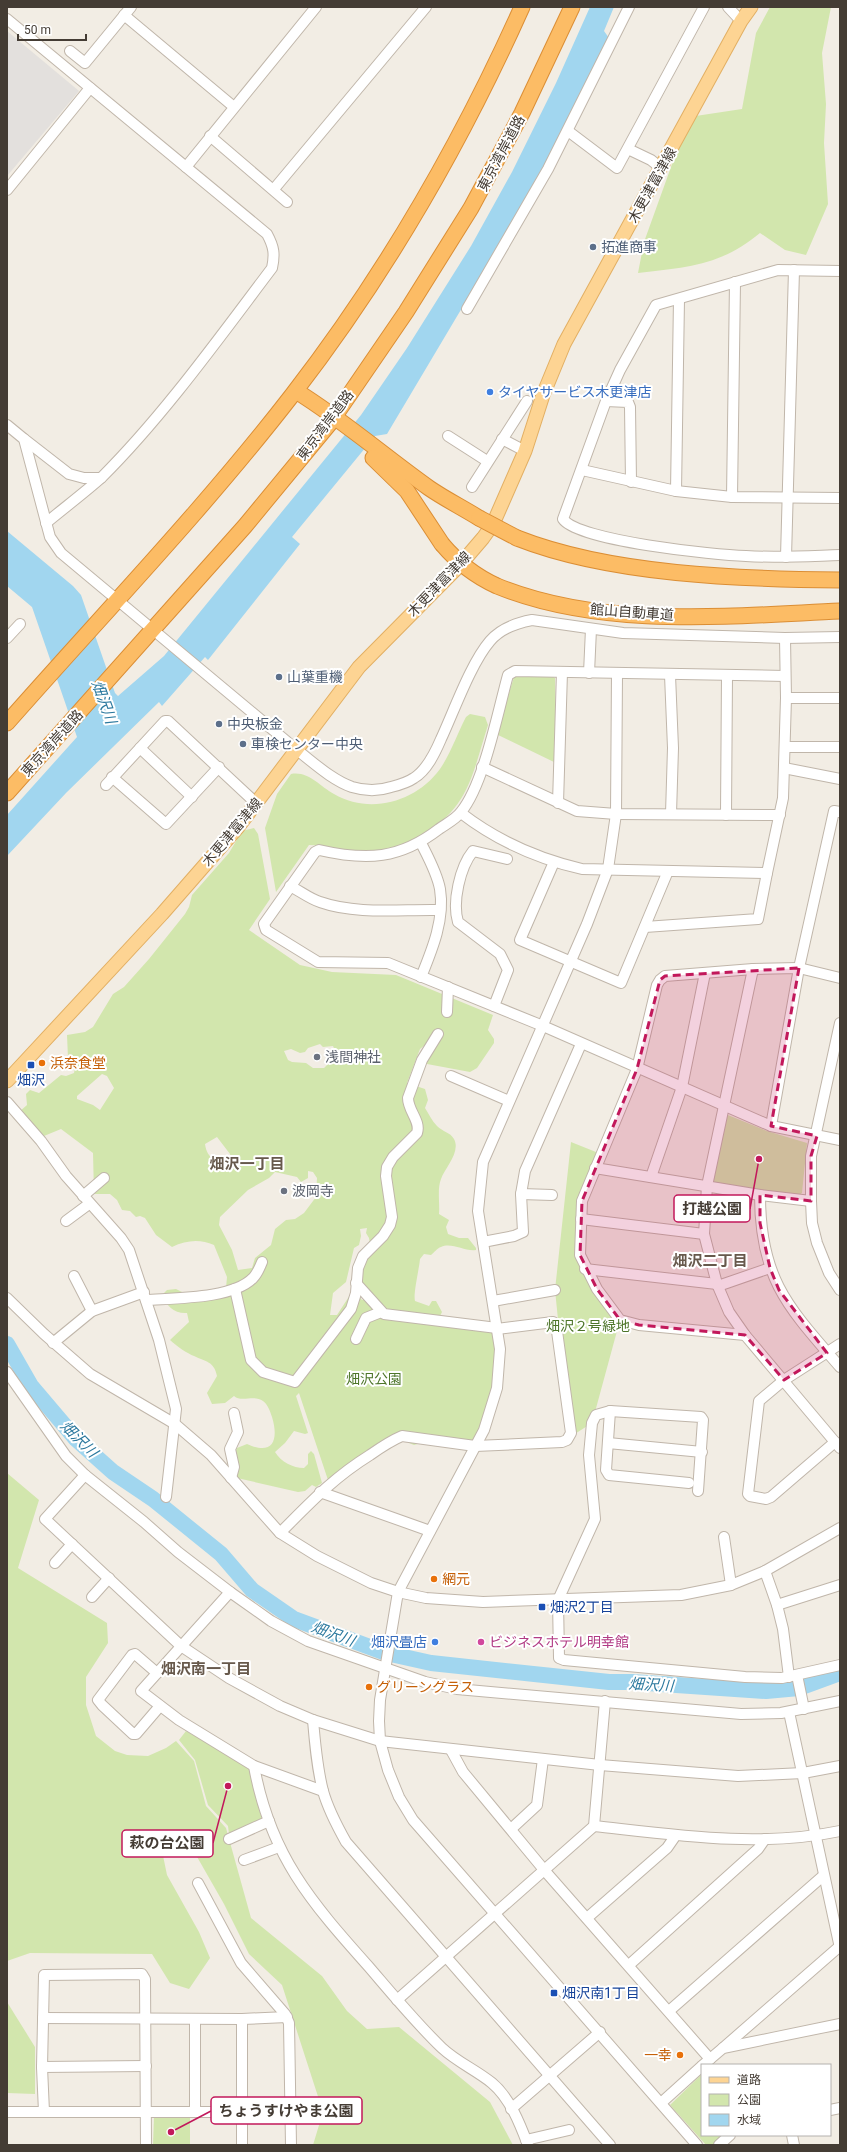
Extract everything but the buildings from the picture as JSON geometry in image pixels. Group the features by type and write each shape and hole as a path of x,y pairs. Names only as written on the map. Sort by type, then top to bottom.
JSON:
{"highway":[{"path":"7,723 116,599 223,481 296,391 407,227 468,118 522,7"},
{"name":"東京湾岸道路","path":"7,793 254,516 332,419 406,312 467,214 522,113 572,7"},
{"path":"296,391 347,430 375,454 480,518 517,538 560,552 599,561 659,569 758,577 840,580"},
{"name":"館山自動車道","path":"375,454 407,491 442,544 470,571 497,586 549,602 618,613 675,616 840,611"}],"main road":[{"name":"木更津富津線","path":"7,1082 162,914 257,804 359,667 483,538 493,524 525,451 543,395 564,344 741,21 751,7"}],"street":[{"path":"70,52 85,63 131,7"},
{"path":"186,167 316,7"},
{"path":"274,189 426,7"},
{"path":"467,309 548,169 628,7"},
{"path":"568,131 617,168 704,7"},
{"path":"728,7 741,21"},
{"path":"124,15 234,107"},
{"path":"7,19 267,234 273,244 275,255 272,268 210,350 130,447 100,478 46,524"},
{"path":"7,190 90,88"},
{"path":"210,136 274,189 287,202"},
{"path":"628,150 651,160 661,168"},
{"path":"840,271 778,270 656,305 620,370 606,401 563,519 567,525 596,535 646,545 745,556 786,557 840,555"},
{"path":"786,557 789,498 794,270"},
{"path":"732,497 735,282"},
{"path":"676,491 679,299"},
{"path":"472,487 487,461 527,401"},
{"path":"606,401 628,402 630,407 631,482"},
{"path":"7,425 69,474 84,478 100,478"},
{"path":"448,436 487,461"},
{"path":"24,439 50,537 61,553 323,771 352,787 375,790 386,789 405,783 414,778 430,762 478,657 490,641 500,632 519,623 532,620 623,633 785,638 840,637"},
{"path":"502,439 525,451"},
{"path":"582,470 676,491 732,497 840,498"},
{"path":"7,638 20,624"},
{"path":"590,673 591,629"},
{"path":"645,927 758,918 780,815 785,747 785,638"},
{"path":"785,676 617,674 515,670 508,675 482,767 471,795 461,813 421,842 399,852 369,857 319,850 311,856 265,922 266,930 318,962 388,963 543,1026 637,1069 771,1126 840,1140"},
{"path":"558,803 562,672"},
{"path":"617,674 616,814 608,869 587,924 483,1162 478,1211 500,1349 497,1388 484,1430 474,1446 398,1592 385,1668 379,1721 380,1741 390,1777 413,1820 600,2032 697,2145"},
{"path":"670,674 673,748 671,814"},
{"path":"726,814 727,676"},
{"path":"786,698 840,698"},
{"path":"219,767 165,824 109,781 165,721 168,721 219,767 257,804"},
{"path":"785,747 840,747"},
{"path":"140,748 192,797"},
{"path":"482,767 577,811 616,814 780,815"},
{"path":"784,768 840,779"},
{"path":"771,1126 799,968 834,811 840,812"},
{"path":"461,813 496,835 534,854 554,862 582,869 767,873"},
{"path":"421,842 440,889 440,910 435,944 421,977"},
{"path":"494,1006 508,970 500,954 458,922 457,898 460,876 473,852 507,858"},
{"path":"554,862 520,940 621,983 668,871"},
{"path":"290,886 319,902 335,906 364,909 440,910"},
{"path":"745,1335 639,1325 620,1320 597,1289 585,1268 580,1255 582,1201 594,1168 637,1069 657,985 660,980 666,976 799,968 840,978"},
{"path":"753,970 706,1186 704,1234 718,1285 729,1312 745,1335 784,1380 838,1444 772,1497 766,1499 750,1496 748,1494 759,1401 784,1380 840,1344"},
{"path":"651,1177 682,1087 705,973"},
{"path":"447,1012 448,987"},
{"path":"840,1023 817,1136 811,1156 812,1223 817,1243 829,1273 840,1290"},
{"path":"234,1288 251,1360 263,1372 295,1382 351,1309 356,1294 356,1283 363,1256 383,1236 390,1225 392,1217 386,1176 388,1167 393,1158 417,1133 418,1124 408,1103 408,1098 422,1060 438,1034"},
{"path":"483,1242 514,1236 523,1232 521,1194 525,1171 581,1044"},
{"path":"451,1076 509,1101"},
{"path":"7,1102 41,1141 86,1200 121,1238 129,1250 169,1373 176,1409 166,1497"},
{"path":"594,1168 760,1195 811,1201"},
{"path":"66,1221 104,1178"},
{"path":"521,1194 552,1195"},
{"path":"760,1195 760,1223 770,1268 779,1290 791,1310 840,1367"},
{"path":"581,1219 704,1234"},
{"path":"53,1343 92,1311 145,1296 194,1297 234,1288 253,1278 262,1262"},
{"path":"585,1268 718,1285 770,1268"},
{"path":"74,1276 92,1311"},
{"path":"280,1533 320,1492 352,1466 393,1440 402,1436 474,1446 562,1442 568,1440 571,1433 556,1324 553,1322 497,1328 392,1315 380,1312 356,1283"},
{"path":"493,1301 555,1290"},
{"path":"7,1298 53,1343 90,1374 174,1424 210,1455 280,1533 317,1556 371,1583 398,1592 426,1598 483,1602 682,1595 731,1585 765,1571 840,1528"},
{"path":"356,1339 366,1318 380,1312"},
{"path":"7,1372 57,1445 86,1475 178,1552 230,1592 271,1621 308,1641 425,1682 457,1689 741,1714 789,1712 840,1701"},
{"path":"610,1411 606,1470 609,1475 689,1483"},
{"path":"698,1491 704,1420 701,1417 610,1411 600,1413 592,1423 590,1475 594,1519 558,1600 559,1658 564,1660 746,1677 793,1676 840,1665"},
{"path":"231,1478 234,1472 230,1449 238,1432 234,1413"},
{"path":"608,1443 702,1452"},
{"path":"86,1475 45,1519 182,1646 236,1681 280,1706 313,1720 380,1741 451,1750 600,1765 738,1776 803,1773 840,1766"},
{"path":"320,1492 430,1531"},
{"path":"724,1537 731,1585"},
{"path":"55,1563 72,1544"},
{"path":"765,1571 777,1605 793,1676 804,1709"},
{"path":"92,1597 109,1578"},
{"path":"777,1605 840,1585"},
{"path":"230,1592 141,1691 179,1720 254,1766 323,1791"},
{"path":"157,1674 135,1654 132,1655 98,1700 133,1734 136,1734 160,1706"},
{"path":"397,2000 445,1957 496,1915 594,1826 605,1701"},
{"path":"451,1750 463,1772 545,1871 669,2011 705,2063 840,1947 823,1876 803,1773 789,1712"},
{"path":"313,1720 316,1756 323,1791 332,1816 346,1842 610,2145"},
{"path":"511,1829 538,1805 543,1759"},
{"path":"254,1766 259,1794 279,1847 300,1884 324,1916 397,2000 445,2051 492,2084 511,2108 527,2142 569,2130"},
{"path":"229,1839 268,1821"},
{"path":"594,1826 676,1835 765,1839 816,1836 840,1831"},
{"path":"587,1918 667,1848 676,1835"},
{"path":"629,1965 753,1854 765,1839"},
{"path":"244,1860 279,1847"},
{"path":"669,2011 823,1876"},
{"path":"198,1883 241,1963 287,2017 289,2023 291,2145"},
{"path":"44,2112 42,2067 44,1975 142,1974 145,1979 146,2145"},
{"path":"44,2018 242,2019 287,2017"},
{"path":"195,2019 195,2112"},
{"path":"242,2019 242,2145"},
{"path":"723,2048 840,2024"},
{"path":"511,2108 600,2032"},
{"path":"42,2067 146,2066"},
{"path":"661,2103 701,2067"},
{"path":"7,2112 242,2112"},
{"path":"719,2145 729,2136"}],"highlighted area":[{"path":"799,968 771,1126 817,1136 811,1156 811,1201 760,1195 760,1223 770,1268 779,1290 827,1353 784,1380 745,1335 639,1325 620,1320 597,1289 580,1255 582,1201 637,1069 660,980 665,976"}],"green space":[{"path":"770,7 831,7 822,53 826,104 824,143 828,204 806,255 785,250 760,233 745,244 717,259 673,269 638,273 644,242 689,117 742,109 756,33"},
{"path":"517,674 549,674 555,678 556,763 496,734 514,677"},
{"path":"470,714 485,717 488,725 466,790 448,815 418,837 404,844 383,851 354,853 322,846 309,845 276,892 265,828 277,794 291,774 309,777 334,794 362,804 392,802 418,790 440,769 451,750 466,717"},
{"name":"畑沢公園","path":"254,828 258,834 270,899 249,930 300,965 332,972 396,975 493,1015 488,1030 494,1039 494,1043 477,1068 470,1072 427,1064 424,1060 430,1041 420,1049 407,1083 425,1089 428,1100 425,1108 437,1126 454,1139 456,1144 454,1154 440,1183 439,1214 449,1220 446,1227 448,1234 459,1238 468,1238 476,1248 476,1250 467,1250 454,1246 445,1246 438,1248 431,1255 424,1254 420,1259 415,1288 415,1301 429,1306 432,1301 436,1301 442,1312 440,1316 497,1328 494,1397 475,1446 421,1443 414,1445 409,1443 409,1441 393,1440 329,1483 299,1393 296,1396 308,1433 305,1434 294,1431 285,1443 275,1452 288,1464 304,1468 308,1464 308,1454 311,1451 314,1454 322,1483 316,1487 312,1485 305,1491 298,1492 237,1478 234,1455 237,1448 247,1444 263,1448 272,1444 275,1433 269,1408 259,1399 241,1399 234,1396 225,1403 212,1404 207,1393 217,1376 214,1367 209,1363 191,1355 170,1340 189,1322 187,1313 175,1311 168,1306 163,1294 167,1290 176,1289 184,1293 226,1288 227,1277 214,1245 193,1241 172,1247 156,1235 145,1218 140,1216 136,1217 130,1211 122,1210 117,1200 110,1194 94,1194 93,1153 61,1129 44,1136 38,1136 19,1112 27,1105 26,1094 30,1090 39,1093 61,1075 66,1076 74,1073 75,1068 68,1058 67,1035 85,1032 93,1027 113,994 124,987 149,959 185,914 189,907 192,895 229,853 242,831","holes":["320,1044 323,1047 333,1046 337,1055 329,1060 329,1063 324,1068 313,1068 306,1063 292,1062 288,1060 284,1051 291,1049 300,1053 305,1052 308,1048","102,1074 107,1076 114,1088 100,1110 93,1105 77,1099 77,1096","217,1137 230,1154 232,1163 223,1168 216,1166 215,1161 209,1156 205,1144","308,1171 313,1172 317,1178 316,1197 304,1213 295,1219 286,1220 275,1229 271,1245 255,1258 252,1268 238,1270 232,1250 219,1225 220,1217 248,1190 269,1178 275,1172 297,1177 301,1182 308,1178","367,1228 366,1233 370,1244 355,1280 367,1299 362,1300 356,1293 350,1295 337,1315 330,1315 333,1293 346,1282 354,1248 359,1245 361,1236 360,1229"]},
{"path":"723,1113 767,1131 807,1143 802,1193 798,1196 713,1184 709,1176"},
{"name":"畑沢２号緑地","path":"571,1142 601,1154 582,1201 585,1268 620,1320 592,1423 570,1437 555,1290"},
{"path":"7,1473 39,1500 18,1568 107,1623 108,1643 86,1677 86,1705 96,1736 115,1751 127,1755 148,1756 166,1748 176,1741 194,1761 206,1806 226,1828 251,1918 322,1976 347,2011 367,2029 399,2027 490,2102 513,2145 313,2145 323,2112 282,1985 249,1954 224,1904 184,1834 175,1832 161,1846 167,1875 199,1932 210,1958 189,1989 170,1983 152,1954 30,1953 7,1961"},
{"path":"186,1731 249,1767 262,1820 229,1834 228,1826 208,1805 195,1760 179,1740"},
{"path":"7,2002 35,2047 35,2094 7,2093"},
{"path":"701,2075 701,2136 723,2136 712,2145 706,2145 670,2105"},
{"path":"154,2117 190,2117 190,2145 153,2145"}],"shaded area":[{"path":"7,31 79,91 7,176"}],"water":[{"path":"590,7 614,7 604,31 609,38 547,165 387,434 375,436 292,537 300,544 208,660 205,657 162,706 159,702 66,793 7,856 7,815 77,737 32,607 7,586 7,531 73,586 81,595 115,693 118,696 164,656 361,415 407,348 471,246 512,172 556,83"}],"waterway":[{"name":"畑沢川","path":"7,1344 31,1386 76,1439 113,1472 153,1499 221,1554 252,1590 294,1619 386,1653 431,1663 609,1682 632,1682 766,1691 799,1688 840,1673"}],"place":[{"name":"拓進商事","path":"593,247"},
{"name":"タイヤサービス木更津店","path":"490,392"},
{"name":"山葉重機","path":"279,677"},
{"name":"中央板金","path":"219,724"},
{"name":"車検センター中央","path":"243,744"},
{"name":"浅間神社","path":"317,1057"},
{"name":"浜奈食堂","path":"42,1063"},
{"name":"畑沢","path":"31,1065"},
{"name":"打越公園","path":"759,1159"},
{"name":"波岡寺","path":"284,1191"},
{"name":"網元","path":"434,1579"},
{"name":"畑沢2丁目","path":"542,1607"},
{"name":"畑沢畳店","path":"435,1642"},
{"name":"ビジネスホテル明幸館","path":"481,1642"},
{"name":"グリーングラス","path":"369,1687"},
{"name":"萩の台公園","path":"228,1786"},
{"name":"畑沢南1丁目","path":"554,1993"},
{"name":"一幸","path":"680,2055"},
{"name":"ちょうすけやま公園","path":"171,2132"}],"district":[{"name":"畑沢一丁目","path":"247,1164"},
{"name":"畑沢二丁目","path":"710,1261"},
{"name":"畑沢南一丁目","path":"206,1669"}]}
